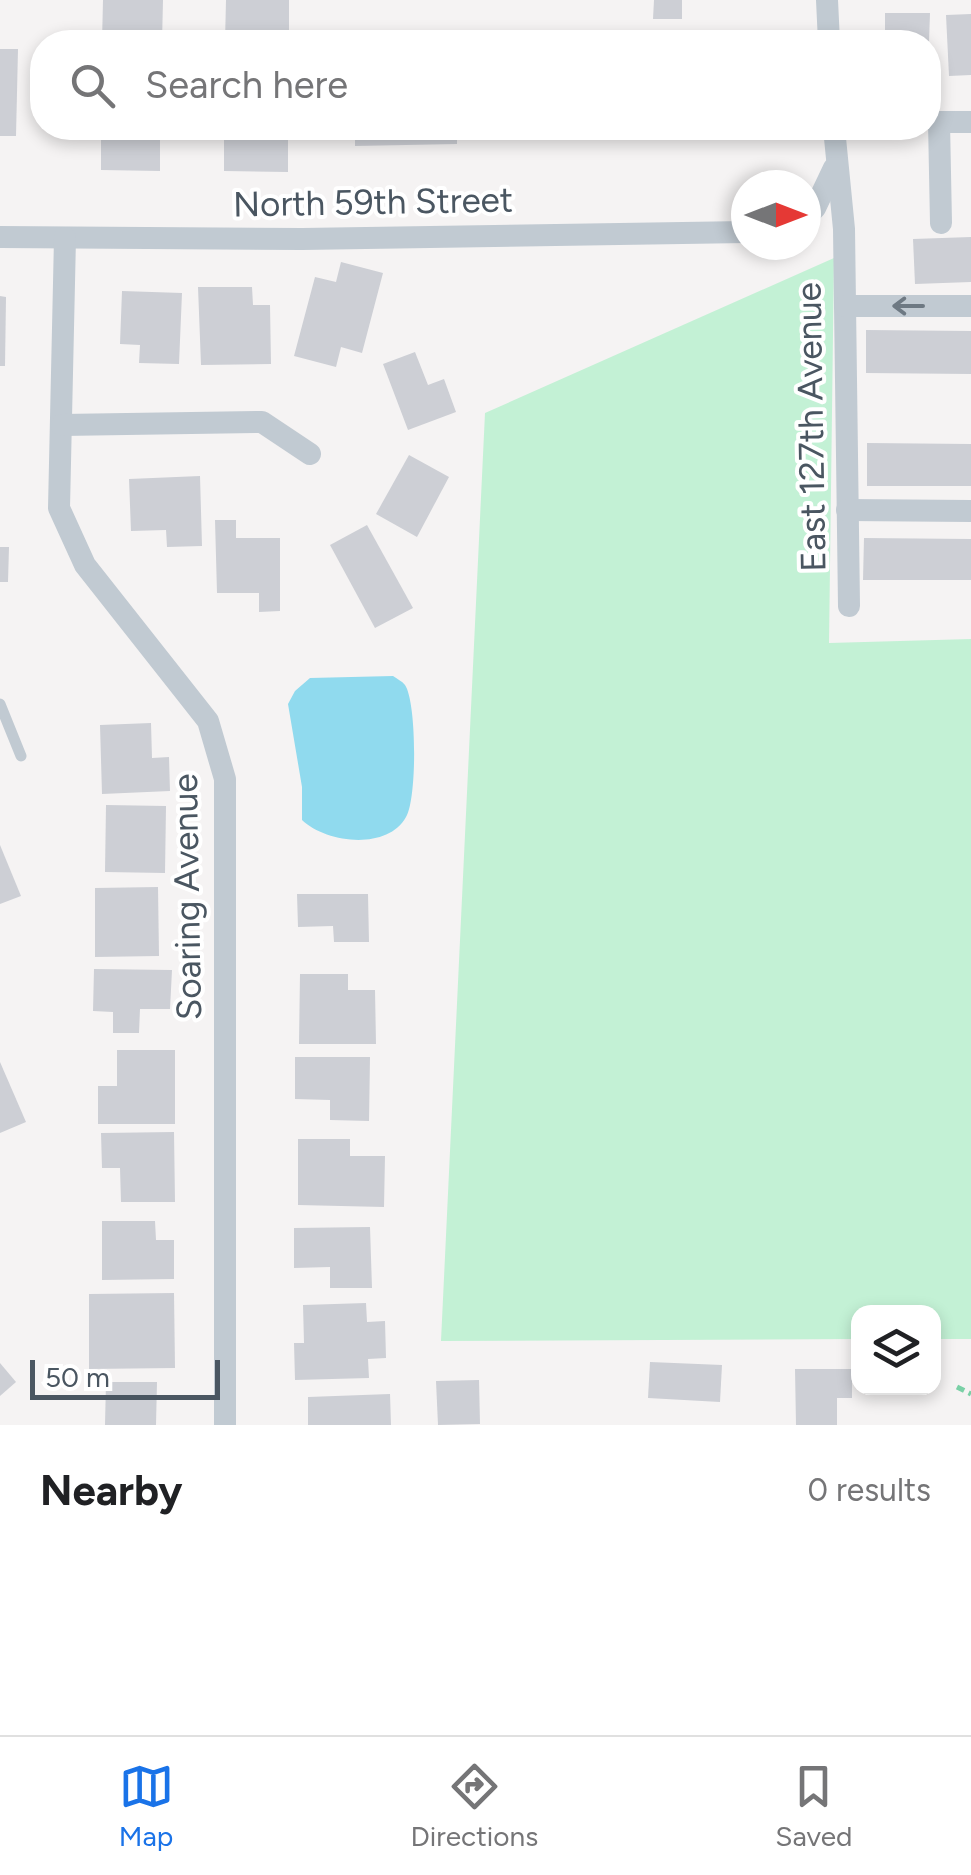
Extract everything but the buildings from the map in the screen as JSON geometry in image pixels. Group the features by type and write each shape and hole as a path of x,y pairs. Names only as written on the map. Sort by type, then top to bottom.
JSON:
{"street":[{"path":"827,0 828,30"},
{"path":"941,122 971,122"},
{"name":"East 127th Avenue","path":"834,140 844,230 848,606"},
{"path":"939,140 940,223"},
{"path":"821,195 835,166"},
{"name":"North 59th Street","path":"0,237 302,239 731,232"},
{"name":"Soaring Avenue","path":"66,238 59,508 84,565 208,721 225,779 225,1425"},
{"path":"845,306 971,306"},
{"path":"62,425 262,422 310,454"},
{"path":"847,510 971,510"}],"lane":[{"path":"0,704 20,756"}],"path":[{"path":"957,1387 971,1394"}],"green space":[{"path":"834,258 829,643 971,639 971,1339 941,1339 941,1305 851,1305 851,1339 441,1341 485,413"}],"water":[{"path":"393,676 405,685 412,711 414,773 406,817 397,828 371,839 340,838 313,828 302,820 302,787 288,704 295,691 310,678"}]}
